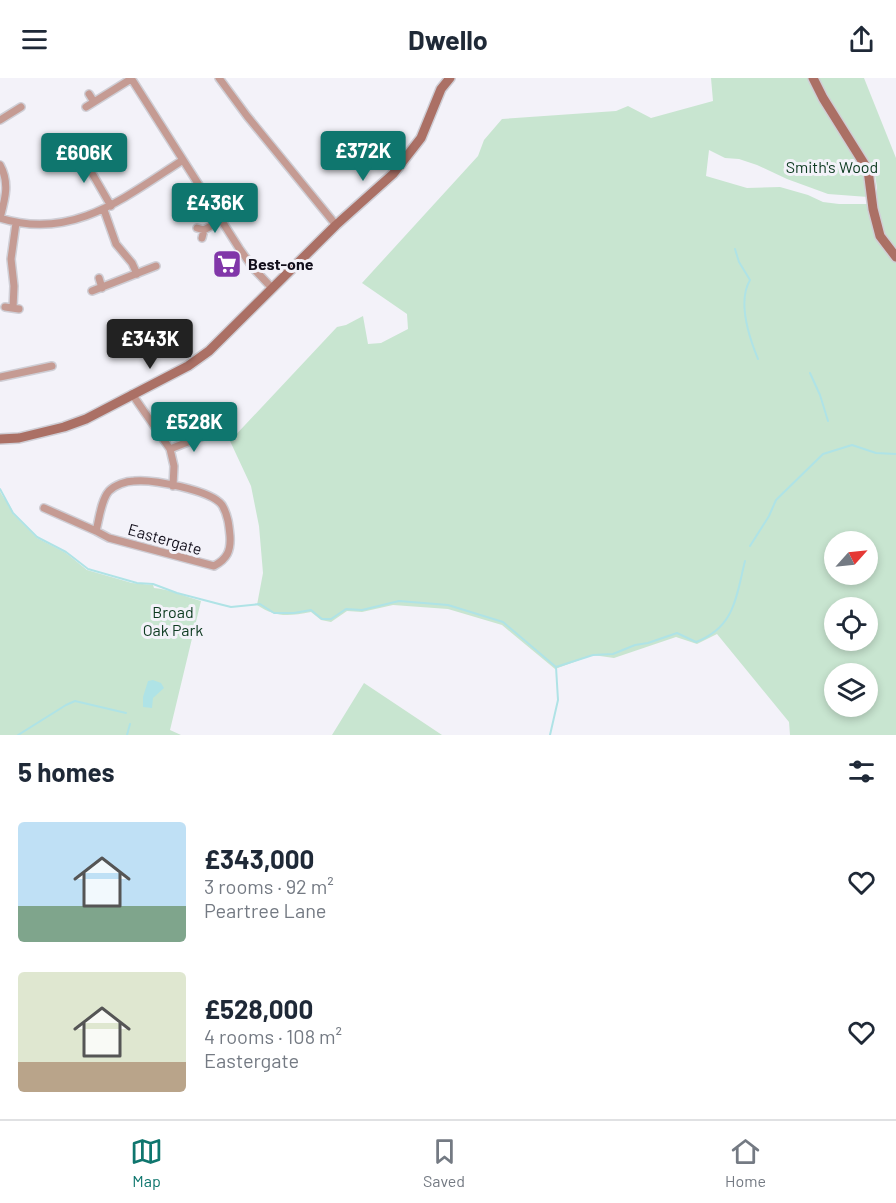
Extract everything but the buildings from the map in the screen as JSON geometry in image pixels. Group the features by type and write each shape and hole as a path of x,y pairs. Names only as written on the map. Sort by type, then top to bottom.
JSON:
{"street":[{"path":"219,78 336,225"},
{"path":"0,439 19,438 86,419 188,366 209,351 336,225 393,174 414,148 427,124 441,89 450,78"},
{"path":"813,78 823,99 868,170 873,209 880,236 896,256"},
{"path":"86,107 131,79 253,268 272,288"},
{"path":"89,94 94,102"},
{"path":"0,120 16,108"},
{"path":"70,153 86,145"},
{"path":"78,149 107,208 116,244 132,263 137,274"},
{"path":"0,165 7,191 0,218 16,223 42,225 62,224 107,208 183,160"},
{"path":"201,232 221,220"},
{"path":"12,308 15,286 11,259 16,223"},
{"path":"92,291 156,266"},
{"path":"99,278 102,288"},
{"path":"0,377 52,366"},
{"path":"132,394 170,449 174,466 173,486"},
{"path":"170,449 210,433"},
{"name":"Eastergate","path":"44,508 54,506 96,531 109,537 205,565 214,566 222,562 231,546 229,520 222,505 210,496 145,481 132,481 115,487 106,495 96,531"}],"green space":[{"name":"Smith's Wood","path":"711,78 810,78 858,159 867,183 868,197 828,194 757,165 739,159 725,158 709,150 706,176 747,188 780,187 823,202 868,204 876,235 896,261 896,735 790,735 789,722 717,634 697,644 676,637 614,658 593,655 555,669 502,625 448,609 393,605 362,612 347,611 331,622 321,620 311,612 283,615 270,612 257,605 263,573 259,526 251,486 230,441 337,327 363,316 368,344 381,343 408,329 407,314 362,283 478,156 484,140 502,119 616,111 628,106 651,118 713,101"},
{"path":"817,78 864,78 896,158 896,249 884,234 876,203 877,188 874,169 833,109"},
{"name":"Broad Oak Park","path":"0,491 13,514 37,538 66,553 87,570 132,583 153,585 154,588 172,591 201,601 170,730 181,735 0,735"},
{"path":"364,683 442,735 332,735"}],"water":[{"path":"148,681 161,683 164,688 153,698 152,708 143,707 143,697"}],"waterway":[{"path":"735,249 739,262 750,280 746,289 744,309 748,330 758,359"},
{"path":"810,373 828,421"},
{"path":"750,546 776,500 823,454 852,445 876,453 896,454"},
{"path":"0,489 13,513 37,537 66,552 88,569 137,583 153,584 177,593 231,607 260,604 274,613 311,610 322,619 331,619 346,609 362,610 399,601 448,605 503,622 556,667 593,655 613,654 677,633 696,642 709,636 719,628 732,609 745,561"},
{"path":"550,735 558,700 556,667"},
{"path":"18,735 75,701 126,713"},
{"path":"127,735 130,724"}],"place":[{"name":"Best-one","path":"227,264"}]}
